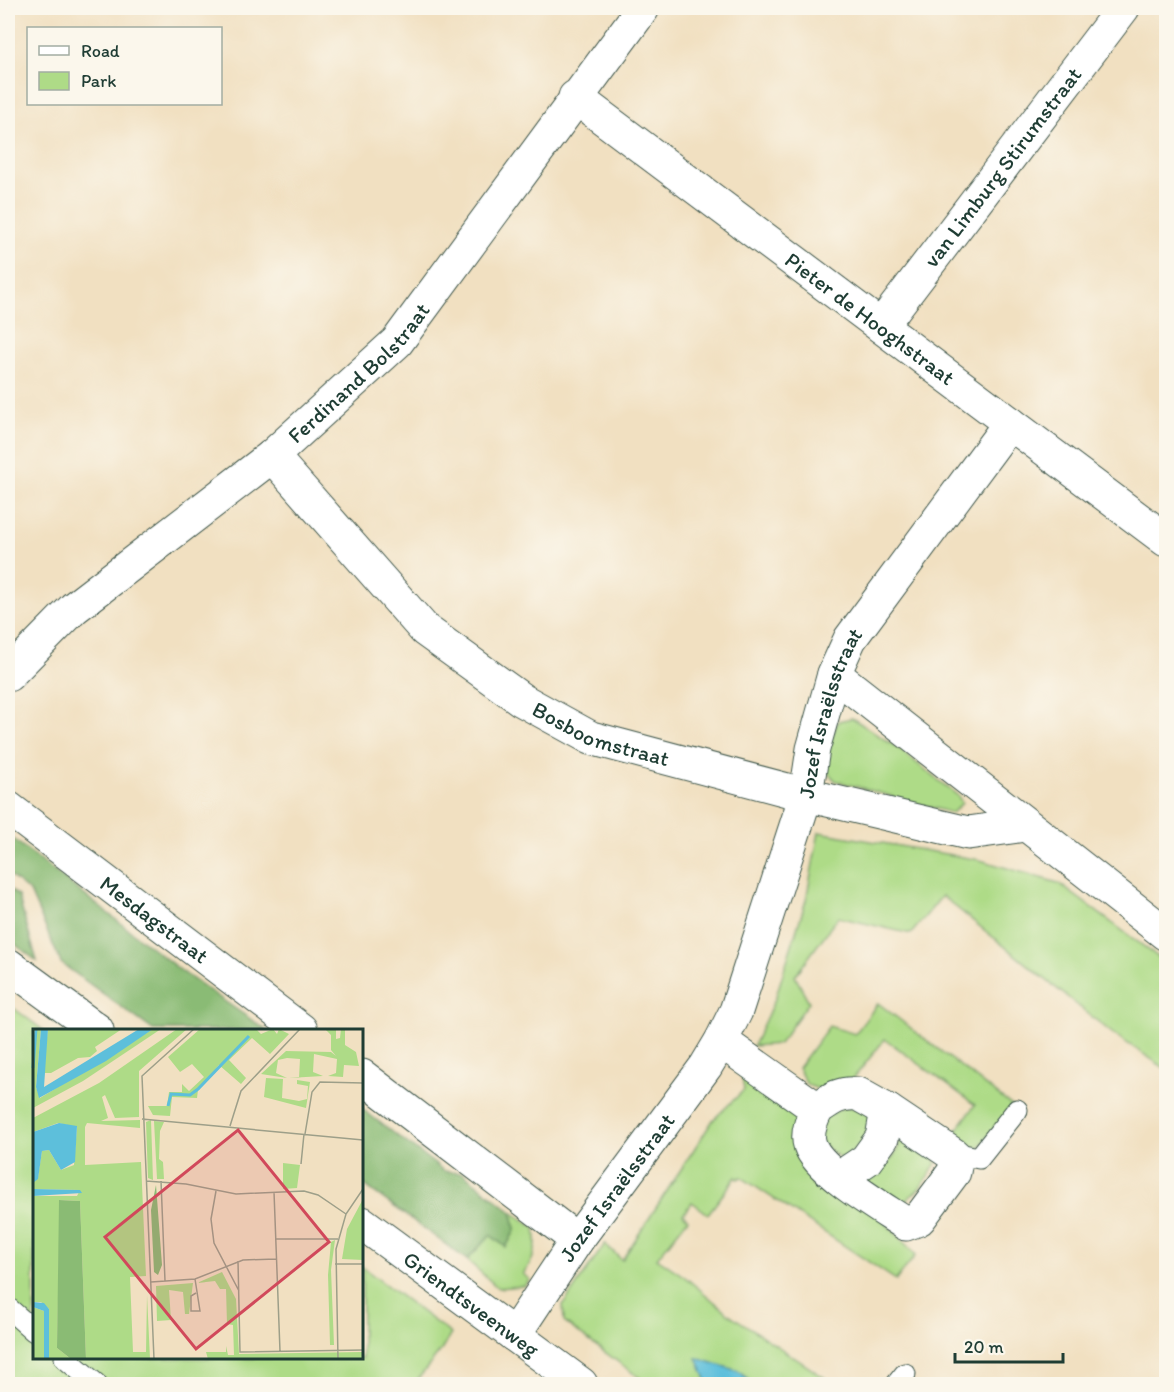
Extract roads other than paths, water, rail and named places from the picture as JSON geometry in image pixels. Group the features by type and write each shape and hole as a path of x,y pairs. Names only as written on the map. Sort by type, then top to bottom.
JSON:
{"street":[{"name":"Ferdinand Bolstraat","path":"8,675 74,608 272,456 397,342 575,97 643,8"},
{"name":"van Limburg Stirumstraat","path":"880,326 1123,8"},
{"name":"Pieter de Hooghstraat","path":"575,97 1167,540"},
{"name":"Jozef Israëlsstraat","path":"514,1335 577,1240 706,1066 721,1041 736,1011 806,795 813,749 834,674 850,639 1010,423"},
{"name":"Bosboomstraat","path":"272,456 425,630 522,700 591,738 806,795 968,833 1025,825"},
{"path":"834,674 1167,934"},
{"name":"Mesdagstraat","path":"8,808 300,1029"},
{"path":"8,965 96,1029"},
{"path":"721,1041 817,1109"},
{"path":"363,1077 577,1240"},
{"path":"840,1094 858,1094 887,1110 954,1155 956,1160 954,1172 919,1219 906,1224 832,1173 813,1151 810,1144 812,1120 817,1109 840,1094"},
{"path":"839,1178 866,1160 882,1138 887,1110"},
{"name":"Griendtsveenweg","path":"363,1224 581,1384"}],"lane":[{"path":"948,1152 979,1158 1017,1110"},
{"path":"8,1308 33,1330"},
{"path":"66,1359 96,1384"}],"water":[{"path":"697,1358 738,1371 753,1384 708,1384"}]}
